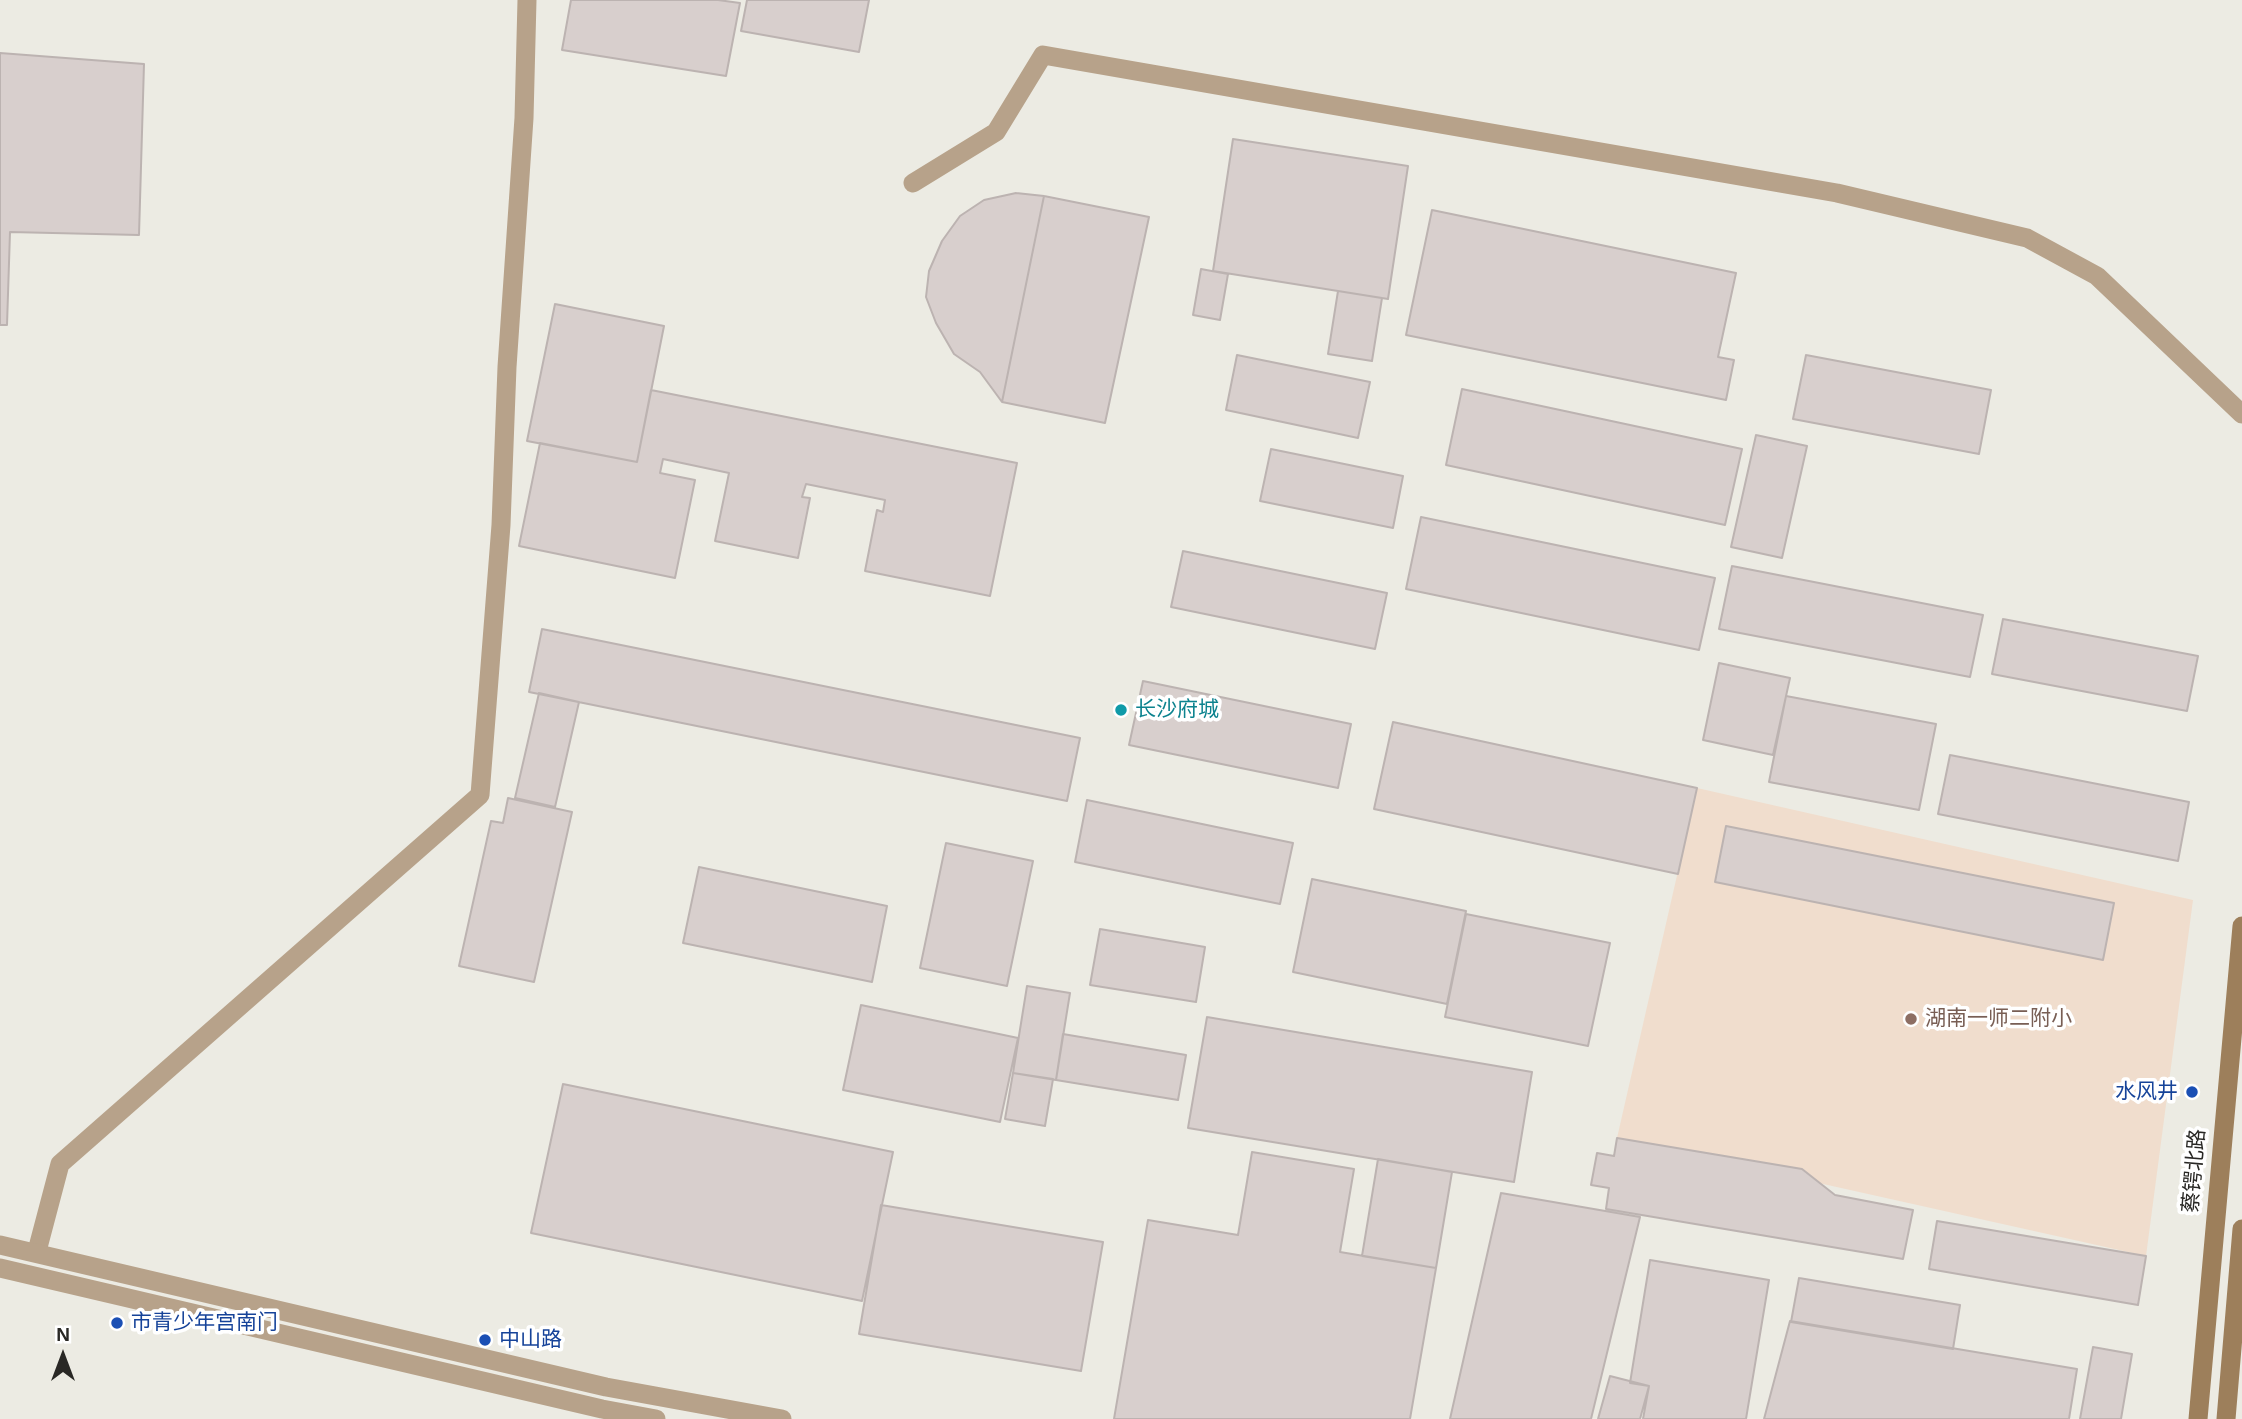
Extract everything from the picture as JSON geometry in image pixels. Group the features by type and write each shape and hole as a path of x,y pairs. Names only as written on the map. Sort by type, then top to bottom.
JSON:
{"main road":[{"name":"蔡锷北路","path":"2198,1419 2242,926"},
{"path":"2226,1419 2242,1230"}],"street":[{"path":"37,1251 60,1164 480,795 501,525 507,367 524,118 527,0"},
{"path":"913,183 996,132 1043,55 1837,194 2027,239 2097,276 2242,414"},
{"path":"0,1245 37,1251 606,1387 782,1419"},
{"path":"0,1268 602,1409 656,1419"}],"shaded area":[{"name":"湖南一师二附小","path":"1697,788 2193,900 2146,1256 1617,1138"}],"building":[{"path":"571,0 718,0 740,3 726,76 562,50"},
{"path":"747,0 869,0 859,52 741,31"},
{"path":"0,53 144,64 139,235 10,232 7,325 0,325"},
{"path":"1233,139 1408,166 1388,299 1213,271"},
{"path":"1016,193 1044,196 1002,402 980,372 954,354 936,323 926,297 929,271 942,241 960,216 984,200"},
{"path":"1044,196 1149,217 1105,423 1002,402"},
{"path":"1432,210 1736,273 1718,357 1734,360 1726,400 1406,335"},
{"path":"1201,269 1228,274 1220,320 1193,315"},
{"path":"1338,291 1382,298 1372,361 1328,354"},
{"path":"555,304 664,326 637,462 527,441"},
{"path":"1237,355 1370,382 1358,438 1226,410"},
{"path":"1806,355 1991,390 1979,454 1793,419"},
{"path":"1462,389 1742,449 1725,525 1446,465"},
{"path":"651,390 1017,463 990,596 865,571 877,510 883,512 885,500 806,484 802,497 810,498 798,558 715,541 729,473 663,459 660,473 695,480 675,578 519,546 540,443 637,462"},
{"path":"1756,435 1807,446 1782,558 1731,547"},
{"path":"1271,449 1403,476 1393,528 1260,501"},
{"path":"1421,517 1715,578 1699,650 1406,589"},
{"path":"1183,551 1387,593 1375,649 1171,607"},
{"path":"1732,566 1983,615 1970,677 1719,629"},
{"path":"2003,619 2198,656 2187,711 1992,674"},
{"path":"542,629 1080,738 1067,801 529,692"},
{"path":"1719,663 1790,678 1773,755 1703,740"},
{"path":"1143,681 1351,724 1338,788 1129,745"},
{"path":"539,693 579,702 555,807 515,798"},
{"path":"1786,696 1936,724 1919,810 1769,782"},
{"path":"1393,722 1697,788 1678,874 1374,809"},
{"path":"1950,755 2189,802 2178,861 1938,814"},
{"path":"508,798 572,812 534,982 459,966 491,821 503,823"},
{"path":"1087,800 1293,843 1280,904 1075,862"},
{"path":"1726,826 2114,903 2103,960 1715,882"},
{"path":"946,843 1033,861 1007,986 920,968"},
{"path":"699,867 887,906 872,982 683,943"},
{"path":"1312,879 1466,911 1447,1004 1293,972"},
{"path":"1466,914 1610,943 1588,1046 1445,1017"},
{"path":"1100,929 1205,947 1196,1002 1090,985"},
{"path":"1027,986 1070,993 1056,1080 1013,1073"},
{"path":"861,1005 1018,1038 1000,1122 843,1090"},
{"path":"1207,1017 1532,1072 1514,1182 1188,1128"},
{"path":"1063,1034 1186,1055 1178,1100 1056,1080"},
{"path":"1013,1073 1053,1079 1045,1126 1005,1119"},
{"path":"563,1084 893,1152 862,1301 531,1233"},
{"path":"1617,1138 1802,1169 1835,1195 1913,1210 1903,1259 1606,1209 1609,1188 1591,1185 1597,1153 1614,1156"},
{"path":"1252,1152 1354,1169 1340,1252 1436,1268 1410,1419 1114,1419 1148,1220 1238,1235"},
{"path":"1378,1159 1452,1172 1436,1268 1362,1256"},
{"path":"1501,1193 1640,1217 1591,1419 1450,1419"},
{"path":"881,1205 1103,1242 1081,1371 859,1334"},
{"path":"1937,1221 2146,1256 2138,1305 1929,1269"},
{"path":"1650,1260 1769,1280 1746,1419 1643,1419 1649,1386 1630,1383"},
{"path":"1799,1278 1960,1305 1953,1349 1791,1322"},
{"path":"1790,1321 2077,1369 2069,1419 1764,1419"},
{"path":"2093,1347 2132,1354 2121,1419 2080,1419"},
{"path":"1610,1376 1649,1386 1640,1419 1598,1419"}],"place":[{"name":"长沙府城","path":"1121,710"},
{"name":"湖南一师二附小","path":"1911,1019"},
{"name":"水风井","path":"2192,1092"},
{"name":"市青少年宫南门","path":"117,1323"},
{"name":"中山路","path":"485,1340"}]}
